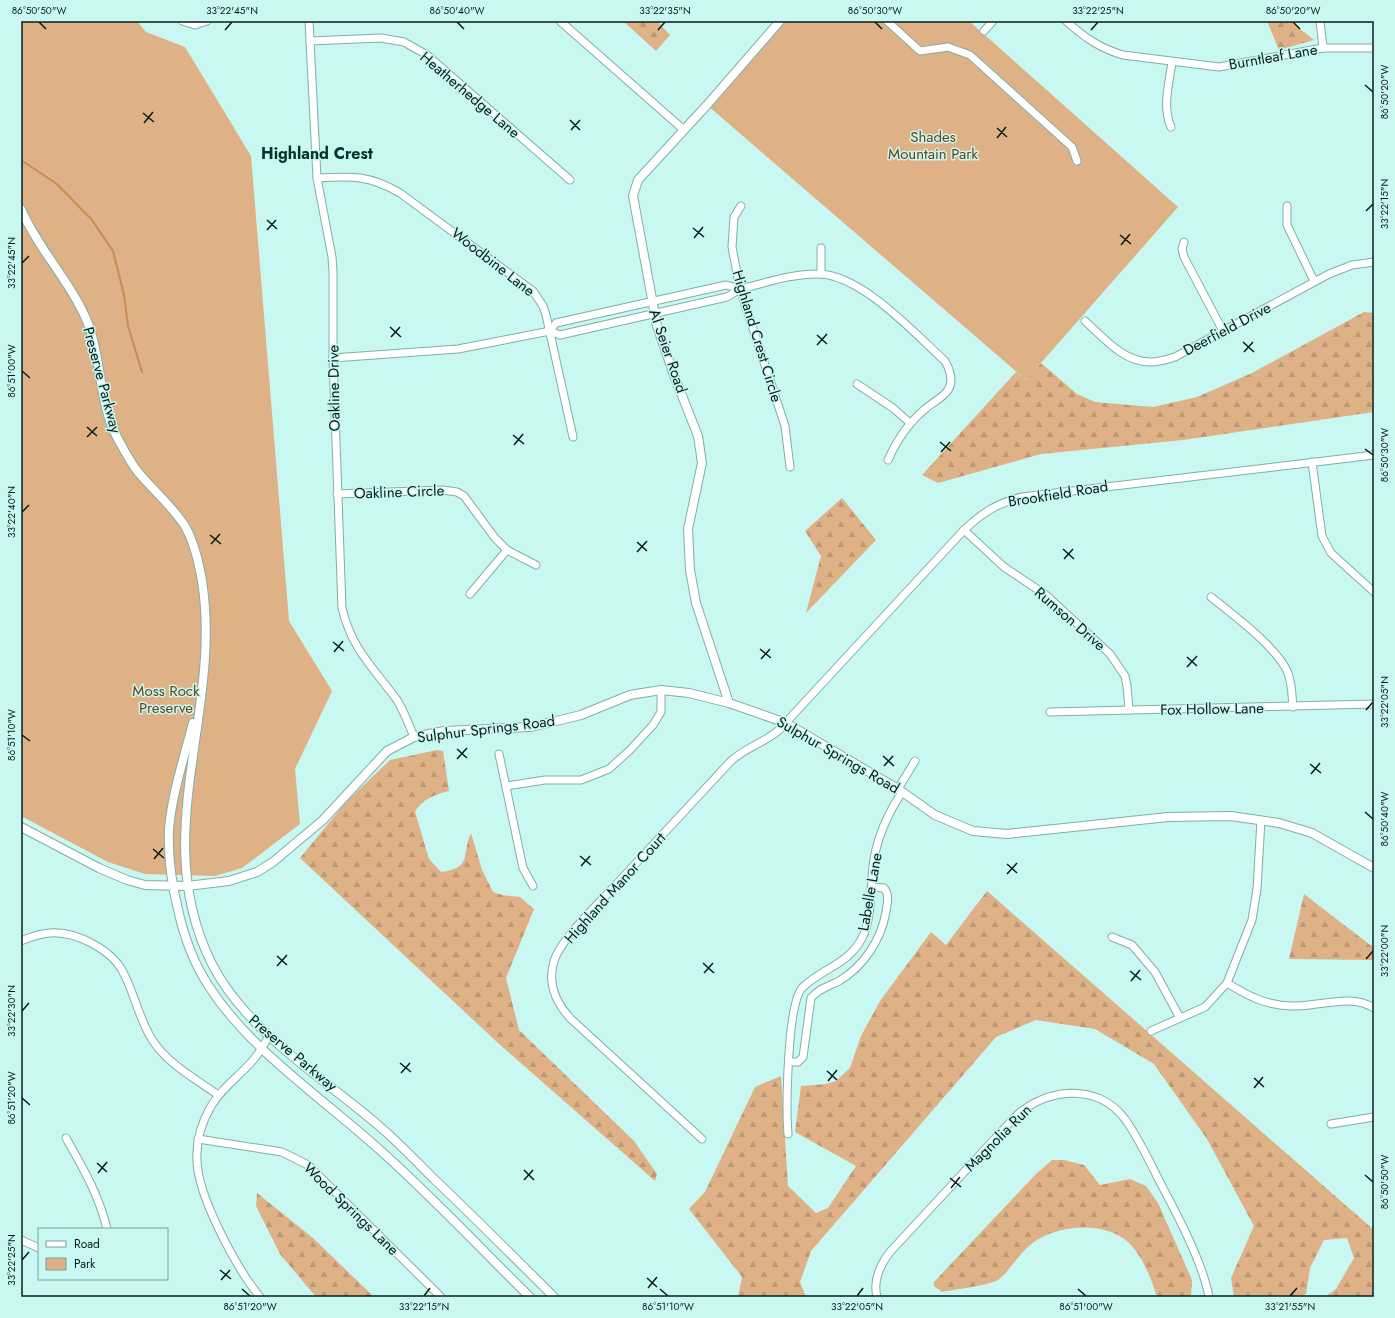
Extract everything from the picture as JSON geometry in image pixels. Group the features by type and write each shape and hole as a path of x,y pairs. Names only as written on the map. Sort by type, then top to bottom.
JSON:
{"street":[{"path":"182,21 195,25 207,21"},
{"name":"Oakline Drive","path":"309,21 317,178 332,257 333,358 342,608 353,642 363,658 398,701 414,737"},
{"path":"560,21 684,130"},
{"name":"Al Seier Road","path":"729,703 696,602 690,570 688,529 702,463 698,436 675,378 654,314 633,196 638,180 780,21"},
{"path":"887,21 920,51 948,47 970,55 1072,147 1077,160"},
{"path":"984,31 993,21"},
{"name":"Burntleaf Lane","path":"1066,21 1091,42 1110,52 1172,62 1219,67 1323,48 1374,48"},
{"path":"1320,21 1323,48"},
{"name":"Heatherhedge Lane","path":"310,40 381,38 404,42 427,55 570,180"},
{"path":"1171,127 1167,118 1166,109 1172,62"},
{"name":"Woodbine Lane","path":"317,178 351,176 374,180 400,193 527,285 543,306 550,331 573,437"},
{"name":"Highland Crest Circle","path":"741,206 734,217 732,247 740,289 785,426 790,467"},
{"path":"1287,206 1287,225 1314,281"},
{"name":"Preserve Parkway","path":"21,209 37,242 79,304 88,325 94,345 107,412 115,434 137,471 171,508 185,527 195,550 206,612 206,647 203,686 187,790 184,828 187,886 201,939 211,963 232,996 270,1036 381,1127 554,1297"},
{"path":"1184,242 1182,249 1184,257 1223,331"},
{"path":"821,248 821,274"},
{"name":"Deerfield Drive","path":"1085,321 1124,355 1134,360 1152,362 1175,357 1314,281 1346,267 1374,262"},
{"path":"333,358 458,349 550,331 560,335 727,297 740,289 783,279 821,274 845,280 868,292 945,361 951,375 948,391 924,409 910,423 901,435 888,460"},
{"path":"550,331 556,323 651,301 726,285 740,289"},
{"path":"697,292 700,303"},
{"path":"600,313 602,325"},
{"path":"857,384 893,408 910,423"},
{"name":"Brookfield Road","path":"786,722 964,530 991,507 1005,501 1022,497 1374,455"},
{"path":"1312,462 1322,536 1331,553 1374,592"},
{"name":"Oakline Circle","path":"337,494 442,490 457,492 470,502 488,529 507,550 536,564"},
{"name":"Rumson Drive","path":"964,530 1004,566 1046,595 1110,654 1125,676 1128,686 1129,710"},
{"path":"470,594 507,550"},
{"path":"1211,596 1273,651 1282,662 1290,681 1292,707"},
{"name":"Preserve Parkway","path":"203,686 172,808 168,852 172,886 180,922 193,957 209,988 227,1012 261,1048 374,1144 530,1297"},
{"path":"506,786 545,780 581,780 609,769 630,750 653,725 660,712 661,690"},
{"name":"Sulphur Springs Road","path":"21,827 98,868 127,880 145,884 187,886 243,877 257,872 273,862 323,820 387,751 414,737 444,731 502,730 530,727 581,715 636,693 661,690 688,693 729,703 786,722 900,790 935,815 956,825 974,831 992,834 1032,832 1168,816 1209,816 1261,820 1312,833 1374,868"},
{"name":"Fox Hollow Lane","path":"1050,712 1374,704"},
{"name":"Highland Manor Court","path":"702,1139 567,1015 554,992 552,972 559,950 593,909 730,762 738,754 771,737 786,722"},
{"path":"500,754 523,868 533,886"},
{"name":"Labelle Lane","path":"788,1134 792,1021 798,993 802,987 845,960 860,942 869,914 874,859 879,841 900,790 915,761"},
{"path":"1151,1031 1205,1007 1227,983 1252,920 1257,889 1261,820"},
{"path":"790,1062 798,1062 803,1057 811,998 814,994 839,981 854,969 870,951 878,939 883,925 888,896 884,888 872,887"},
{"path":"21,941 51,933 67,935 91,942 108,954 124,972 138,1010 153,1041 170,1060 218,1095"},
{"path":"1112,937 1132,945 1155,972 1180,1018"},
{"path":"1227,983 1253,998 1276,1005 1294,1006 1353,1001 1367,1004 1374,1008"},
{"path":"260,1297 230,1252 202,1187 197,1162 198,1139 209,1109 218,1095 254,1059 270,1036"},
{"name":"Magnolia Run","path":"877,1297 876,1287 878,1273 883,1261 1015,1117 1024,1108 1041,1098 1070,1093 1089,1096 1103,1101 1124,1118 1175,1209 1202,1272 1209,1297"},
{"path":"1331,1124 1374,1117"},
{"path":"66,1138 90,1180 102,1209 107,1228"},
{"name":"Wood Springs Lane","path":"198,1139 282,1152 308,1165 442,1297"},
{"path":"21,1240 38,1248"}],"green space":[{"name":"Moss Rock Preserve","path":"21,21 137,21 146,32 185,47 251,156 289,621 332,691 295,769 300,824 242,868 215,876 145,874 108,862 21,816"},
{"path":"623,21 657,21 670,35 656,51"},
{"name":"Shades Mountain Park","path":"785,21 969,21 1178,207 1026,380 707,105"},
{"path":"1267,21 1290,21 1314,40 1279,50"},
{"path":"1364,312 1374,313 1374,412 1183,440 1041,454 938,483 922,475 1016,372 1026,380 1041,363 1077,394 1095,402 1153,407 1197,397 1252,373"},
{"path":"842,498 876,540 806,613 821,556 805,531"},
{"path":"437,750 443,751 449,791 429,798 421,804 415,812 429,859 441,872 458,867 462,864 464,859 471,833 482,870 493,892 502,895 520,897 534,909 506,978 519,1030 634,1141 657,1174 655,1181 498,1043 300,858 347,801 390,760"},
{"path":"987,891 1374,1230 1374,1297 1325,1297 1336,1289 1354,1258 1347,1238 1324,1240 1310,1268 1306,1294 1300,1297 1234,1297 1231,1278 1254,1226 1207,1139 1154,1064 1095,1029 1036,1020 996,1037 811,1251 800,1282 806,1297 738,1297 742,1277 689,1209 705,1192 755,1087 781,1076 788,1186 816,1213 828,1208 856,1166 795,1132 801,1086 826,1084 836,1081 850,1068 861,1036 880,1001 931,932 946,945"},
{"path":"1304,894 1374,948 1374,960 1289,959"},
{"path":"1052,1160 1064,1160 1084,1165 1100,1185 1130,1179 1146,1186 1158,1203 1192,1280 1191,1297 1157,1297 1144,1264 1132,1246 1122,1237 1096,1228 1066,1229 1039,1239 1025,1250 1004,1275 992,1283 942,1292 934,1286 934,1282 1035,1175"},
{"path":"257,1193 313,1238 374,1297 316,1297 280,1254 256,1206"}],"waterway":[{"path":"21,160 57,184 92,220 113,251 124,295 128,326 142,372"}],"district":[{"name":"Highland Crest","path":"317,153"}]}
